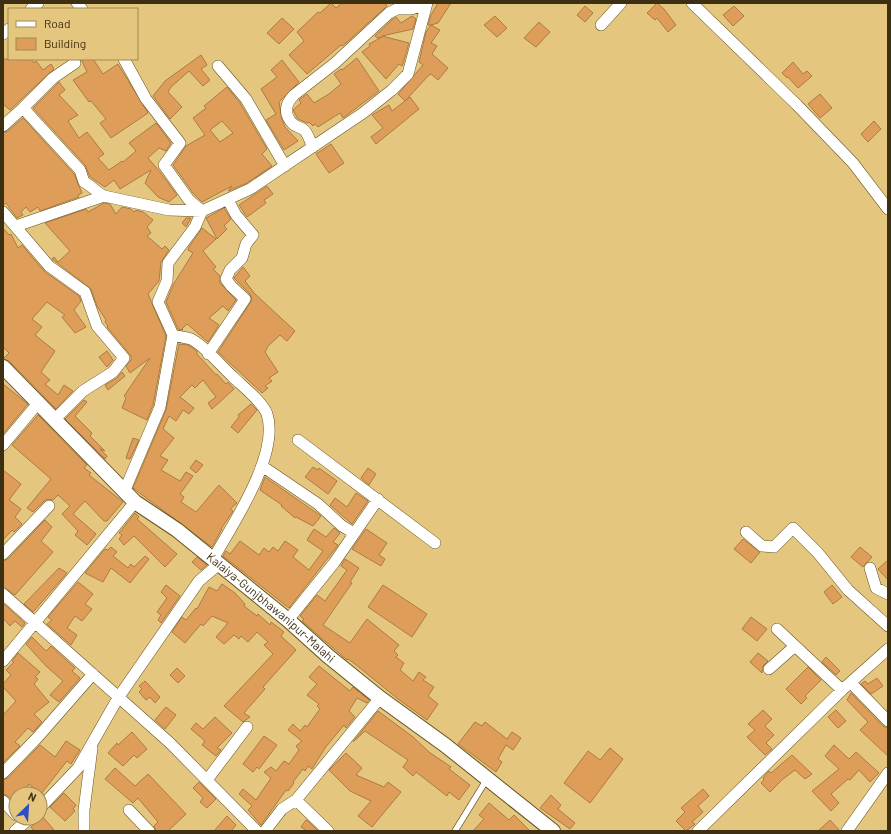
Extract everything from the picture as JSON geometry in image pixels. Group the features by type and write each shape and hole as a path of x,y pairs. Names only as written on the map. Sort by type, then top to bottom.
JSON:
{"street":[{"path":"600,25 621,3"},
{"path":"692,3 797,105 853,163 888,209"},
{"path":"23,108 80,170 84,182 90,185 96,192 104,196 169,210 202,211 250,189 363,113 392,90 408,74 426,4"},
{"path":"313,147 306,131 294,125 285,110 287,103 294,94 366,36 389,13 397,9 411,9 426,4"},
{"path":"125,60 146,99 180,143 164,165 189,200 202,211"},
{"path":"3,126 53,78 75,63"},
{"path":"218,66 246,99 285,166"},
{"path":"16,226 104,196"},
{"path":"208,354 245,299 226,279 230,270 242,258 246,244 253,235 236,215 228,200"},
{"path":"124,492 160,407 173,335 158,302 167,281 168,263 195,227 202,211"},
{"path":"3,212 49,266 85,292 97,326 124,358 113,372 83,391 55,419"},
{"path":"48,800 78,768 118,698 199,581 216,562 267,454 270,436 267,413 253,396 192,340 173,335"},
{"name":"Kalaiya-Gunjbhawanipur-Malahi","path":"5,374 39,402 135,502 177,530 288,620 328,656 380,698 487,778 553,831"},
{"path":"3,445 39,402"},
{"path":"298,440 435,543"},
{"path":"262,466 318,504 342,526 354,533"},
{"path":"288,620 334,563 378,500"},
{"path":"3,661 135,502"},
{"path":"3,554 49,506"},
{"path":"746,532 762,546 774,548 793,528 818,553 848,590 888,626"},
{"path":"870,568 876,588 888,594"},
{"path":"3,594 118,698 170,742 257,831"},
{"path":"777,629 842,690"},
{"path":"769,669 795,646"},
{"path":"698,831 842,690 888,649"},
{"path":"3,773 37,738 93,674"},
{"path":"851,683 888,721"},
{"path":"265,831 282,809 296,800 380,698"},
{"path":"207,780 247,727"},
{"path":"84,831 84,810 92,745"},
{"path":"847,831 888,773"},
{"path":"296,800 328,831"},
{"path":"129,810 149,831"}],"lane":[{"path":"455,831 487,778"}],"building":[{"path":"331,3 336,8 342,3 385,3 387,6 346,43 342,46 341,45 307,74 289,55 304,41 297,32 318,12 320,13"},
{"path":"438,3 451,3 438,23 428,25 431,15"},
{"path":"657,3 664,9 676,25 668,32 657,18 655,20 647,13"},
{"path":"585,6 593,13 585,22 577,15"},
{"path":"734,6 744,16 733,26 723,15"},
{"path":"412,16 416,19 413,29 382,36 409,43 402,66 399,64 386,79 362,52 370,46 369,44 382,37 377,38 375,36 393,19 396,17 401,23"},
{"path":"495,16 507,28 497,37 484,25"},
{"path":"282,18 294,29 279,44 267,33"},
{"path":"539,22 550,32 536,47 524,38"},
{"path":"431,25 440,30 431,43 437,46 432,54 448,68 438,80 431,74 429,75 405,101 398,94 423,65 419,62 426,32"},
{"path":"201,55 207,65 201,69 210,80 203,86 189,71 171,87 168,92 182,107 170,119 153,96 165,81"},
{"path":"357,58 379,91 343,118 340,113 318,127 315,124 313,126 309,122 307,123 298,119 293,110 301,103 299,100 307,94 314,103 329,94 341,84 334,74 341,69 342,70"},
{"path":"3,59 32,60 34,63 36,61 43,70 51,64 54,69 10,110 3,104"},
{"path":"81,60 94,60 103,74 118,64 148,113 111,138 100,123 106,119 91,101 89,102 73,80 87,72"},
{"path":"282,60 299,82 279,102 282,120 285,127 298,141 284,150 266,120 276,114 261,89 277,77 271,70"},
{"path":"793,62 803,74 807,71 812,76 798,88 782,73"},
{"path":"59,82 65,90 59,95 78,115 68,121 79,138 87,132 104,154 98,158 109,170 122,161 123,162 136,151 129,143 156,123 171,143 166,151 159,148 148,158 177,195 169,202 158,197 145,183 151,170 120,189 114,180 105,187 90,177 85,165 33,108"},
{"path":"227,87 240,103 267,149 262,154 272,166 247,183 228,191 232,186 202,202 193,193 173,165 186,146 205,135 193,118 206,108 204,106","holes":["222,121 233,133 220,142 210,130"]},
{"path":"820,94 832,108 820,118 808,104"},
{"path":"410,97 419,109 376,144 371,137 383,128 372,115 389,105 392,111"},
{"path":"23,118 74,174 82,193 78,195 79,197 40,211 38,207 30,212 26,207 21,212 23,215 17,218 6,203 3,205 3,133 8,131"},
{"path":"874,121 881,129 868,142 861,134"},
{"path":"331,144 344,163 329,173 316,154"},
{"path":"267,186 273,194 264,200 266,203 247,217 239,205"},
{"path":"104,203 110,204 116,214 122,207 131,209 134,212 136,210 143,212 153,220 147,227 151,233 147,236 162,249 165,246 169,250 161,262 159,281 148,294 166,336 153,405 147,420 122,408 126,398 124,396 150,358 130,373 126,366 131,360 131,356 107,327 108,326 105,322 106,320 97,306 91,289 52,259 54,257 58,262 70,251 45,223 86,209 88,212"},
{"path":"224,208 231,219 224,226 227,229 217,239 206,218"},
{"path":"186,218 191,218 186,227 182,223"},
{"path":"3,228 9,235 11,234 18,248 22,245 44,271 79,296 81,301 74,310 86,327 75,333 62,317 65,315 47,302 32,319 42,327 35,335 55,351 41,372 50,380 45,384 58,395 64,385 73,391 56,409 9,361 3,359 9,353 3,347"},
{"path":"202,228 216,239 203,251 216,267 213,269 220,276 220,283 236,300 228,311 223,306 209,318 219,325 208,342 187,324 182,329 183,330 178,329 166,302 173,285 193,253 188,250 189,247"},
{"path":"243,267 250,276 245,281 254,293 295,331 287,341 280,335 268,346 265,352 278,372 269,378 272,381 265,386 268,388 262,393 218,352 252,300 250,294 234,278"},
{"path":"179,344 188,345 197,351 197,354 216,375 217,374 226,384 228,382 234,389 212,409 208,403 216,397 203,380 195,388 192,385 180,397 194,408 189,414 183,410 176,421 169,416 163,429 174,438 160,456 168,460 161,470 180,481 186,472 193,476 180,494 184,497 181,502 196,512 219,485 237,503 230,509 233,511 221,529 212,547 133,488 166,410"},
{"path":"107,351 113,360 107,367 99,357"},
{"path":"122,372 125,376 108,390 105,385 117,378"},
{"path":"3,384 28,404 3,434"},
{"path":"84,400 87,402 75,416 92,433 90,436 105,451 100,449 107,456 105,459 65,419"},
{"path":"251,404 257,410 238,433 231,427 239,417 238,415"},
{"path":"38,415 87,465 84,468 91,473 89,475 123,502 107,521 104,521 85,501 73,514 96,534 87,545 75,535 78,531 62,514 70,506 58,495 53,500 47,499 44,501 33,512 27,508 51,479 12,445"},
{"path":"133,438 139,440 130,459 126,458"},
{"path":"196,460 203,465 196,473 190,468"},
{"path":"313,467 318,470 319,468 337,481 328,494 305,477"},
{"path":"368,468 376,474 369,485 361,478"},
{"path":"3,470 21,484 9,500 21,509 15,517 22,524 14,532 12,530 3,540"},
{"path":"265,477 321,516 313,526 296,517 295,518 281,506 282,505 260,490"},
{"path":"356,493 368,501 352,524 330,505 335,498 347,507"},
{"path":"135,513 139,517 137,519 177,554 165,567 134,536 124,545 119,539 122,535 119,533"},
{"path":"45,520 52,527 41,541 53,552 15,595 3,587 3,561 8,559"},
{"path":"334,528 340,533 333,542 338,545 289,608 223,556 226,551 230,554 240,541 259,555 264,548 269,552 273,547 278,551 285,541 298,550 293,557 309,570 323,551 307,540 314,529 326,537"},
{"path":"366,529 387,543 379,555 385,559 381,566 352,549"},
{"path":"743,539 760,552 751,563 734,549"},
{"path":"111,547 117,552 113,556 128,568 131,564 134,567 145,556 149,559 130,583 111,568 103,582 85,573 105,549 108,550"},
{"path":"860,547 872,557 863,567 851,557"},
{"path":"197,557 207,565 201,570 192,562"},
{"path":"345,559 359,568 350,582 352,583 323,625 350,643 367,619 399,645 394,651 398,655 396,657 404,663 400,670 413,681 419,672 426,677 423,680 434,687 428,696 438,704 427,720 398,699 355,664 348,659 347,660 302,621 304,619 300,616 317,595 325,601 347,570 341,566"},
{"path":"888,560 888,580 878,569"},
{"path":"59,568 67,573 33,612 24,604"},
{"path":"78,582 93,594 85,604 92,609 82,621 75,616 67,628 77,635 71,645 47,624 52,620 48,617"},
{"path":"222,584 235,593 245,604 244,606 257,616 258,614 270,625 271,622 284,632 281,636 296,650 263,687 265,689 244,713 250,717 243,722 224,706 273,654 264,645 268,642 257,632 248,642 241,636 239,639 234,635 224,644 216,637 228,623 212,616 203,626 201,624 185,643 172,632 182,617 186,620 196,608 197,609 209,587 217,591"},
{"path":"166,585 180,596 161,623 158,620 161,615 157,612 167,598 161,592"},
{"path":"383,585 427,614 412,637 368,607"},
{"path":"832,585 842,597 833,604 824,592"},
{"path":"3,603 25,623 22,627 15,621 10,626 3,618"},
{"path":"751,617 767,629 757,641 742,629"},
{"path":"32,637 46,651 51,646 75,668 72,671 80,678 59,702 50,695 63,681 46,666 26,644"},
{"path":"18,653 40,672 35,677 38,679 34,684 49,702 34,714 42,722 33,732 28,728 15,742 20,746 3,763 3,715 16,701 3,687 3,684 11,675 6,670 14,662 12,661"},
{"path":"758,653 768,661 763,666 762,673 750,662"},
{"path":"826,657 840,671 836,675 822,662"},
{"path":"319,666 350,691 353,687 369,700 367,703 357,698 349,711 355,717 346,728 344,725 325,748 312,769 308,766 305,771 303,769 261,825 248,810 252,806 239,794 243,789 256,800 271,778 264,772 271,767 276,771 284,761 289,764 299,750 296,746 302,741 288,730 293,724 300,731 305,725 307,727 320,709 317,706 319,704 307,695 317,684 309,677"},
{"path":"808,667 821,680 805,696 807,698 801,704 786,689"},
{"path":"177,668 185,676 178,683 170,675"},
{"path":"877,678 883,686 871,694 861,684 865,681 868,684"},
{"path":"145,681 160,697 155,703 150,697 146,700 139,692 142,689 139,686"},
{"path":"851,693 883,726 888,728 888,756 860,730 868,722 847,700"},
{"path":"166,707 176,715 165,729 155,720"},
{"path":"763,710 772,719 765,726 774,735 766,743 772,749 765,755 747,737 755,730 748,724"},
{"path":"836,710 846,721 838,728 828,717"},
{"path":"378,711 413,737 429,752 451,767 449,769 470,785 459,800 449,792 447,796 416,772 413,776 403,767 408,760 365,731 353,742"},
{"path":"215,717 232,733 217,748 221,750 216,756 202,745 205,741 191,729 196,723 203,729"},
{"path":"475,722 482,726 485,722 507,739 512,732 521,738 513,750 506,745 498,759 502,762 496,772 458,744"},
{"path":"132,732 147,749 137,758 134,755 123,766 108,753 117,743 118,745"},
{"path":"264,736 277,745 259,769 257,767 253,772 243,764"},
{"path":"66,741 80,750 71,764 67,761 47,786 31,786 29,784 28,786 8,786 8,796 3,794 3,780 8,778 40,745 55,757"},
{"path":"834,745 849,759 856,752 879,773 870,782 859,770 850,780 848,779 831,794 839,803 831,811 812,791 839,769 825,756"},
{"path":"610,748 623,759 590,803 564,783 588,751 600,760"},
{"path":"346,753 362,768 356,775 384,787 388,782 401,792 372,827 358,816 371,801 350,791 329,770"},
{"path":"792,755 812,774 805,779 795,770 770,792 761,783 764,780 763,778 769,771 771,773"},
{"path":"115,768 135,786 148,774 186,814 168,831 156,831 154,826 158,822 138,798 133,803 105,779"},
{"path":"199,782 216,799 207,808 200,802 203,798 193,788"},
{"path":"703,789 709,796 698,806 703,812 692,822 695,824 686,831 676,821 685,812 681,808"},
{"path":"64,793 76,805 73,809 75,811 65,821 50,807"},
{"path":"551,795 561,805 558,809 575,823 570,829 540,808"},
{"path":"489,803 509,820 514,815 530,831 473,831 484,819 479,815"},
{"path":"227,816 236,825 231,831 214,831"},
{"path":"306,820 318,831 307,831 301,827"},
{"path":"830,820 840,831 818,831"},
{"path":"48,823 55,831 34,831 31,827 48,826"}]}
